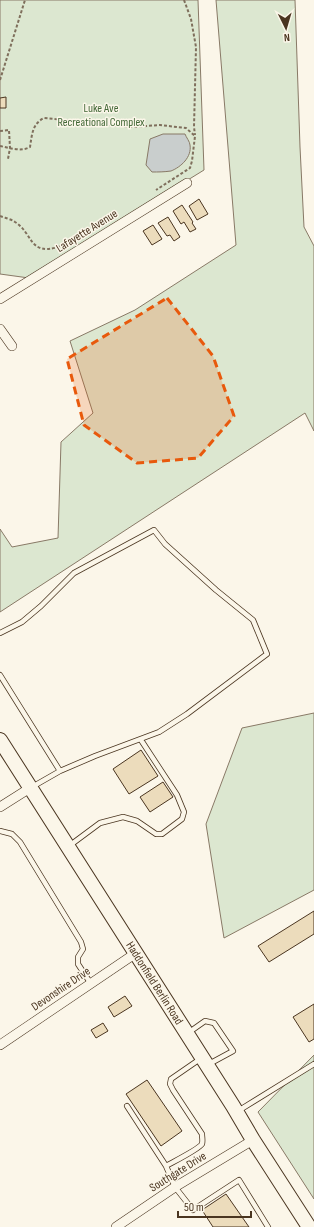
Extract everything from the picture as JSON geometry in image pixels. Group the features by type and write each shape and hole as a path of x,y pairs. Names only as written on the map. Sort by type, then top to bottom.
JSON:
{"main road":[{"name":"Haddonfield Berlin Road","path":"0,740 205,1061 307,1226"}],"street":[{"name":"Lafayette Avenue","path":"0,299 187,183"},
{"path":"0,329 12,346"},
{"path":"0,807 30,788"},
{"name":"Devonshire Drive","path":"0,1045 136,953"},
{"name":"Southgate Drive","path":"116,1227 175,1186 253,1140"}],"lane":[{"path":"0,633 22,622 41,606 74,573 154,530 165,544 216,590 253,620 267,654 159,732 60,771 30,788"},
{"path":"0,675 60,771"},
{"path":"68,847 100,823 123,817 137,821 156,834 162,834 182,819 184,812 177,795 141,740"},
{"path":"0,831 12,834 20,842 81,942 83,949 78,957 78,964 91,984"},
{"path":"166,1166 197,1148 202,1144 203,1138 202,1134 173,1090 170,1084 171,1079 205,1061 232,1051 214,1023 205,1021 187,1033"},
{"path":"237,1112 314,1064"},
{"path":"127,1106 166,1166 175,1186 193,1210 239,1180 268,1227"}],"path":[{"path":"0,80 25,0"},
{"path":"153,192 190,168 192,161 195,136 196,47 191,19 184,0"},
{"path":"0,146 26,149 30,147 34,126 44,118 132,127 160,125 177,126 186,128 195,136"},
{"path":"0,131 9,130 10,148 8,159"},
{"path":"0,216 15,222 32,242 42,249 52,249 58,247 97,227"}],"highlighted area":[{"path":"167,298 213,356 234,416 198,458 137,463 84,425 67,359"}],"green space":[{"name":"Luke Ave Recreational Complex","path":"0,0 198,0 204,170 29,278 0,274"},
{"path":"216,0 295,0 304,227 314,246 314,431 305,413 0,612 0,529 12,547 58,538 61,442 93,413 70,341 135,310 236,245"},
{"path":"314,713 314,890 224,938 206,824 242,728"},
{"path":"314,1055 314,1199 258,1112"}],"shaded area":[{"path":"163,134 185,134 190,144 189,154 182,164 171,171 152,172 146,165 150,139"}],"building":[{"path":"6,97 6,108 0,108 0,98"},
{"path":"199,199 208,214 197,220 189,206"},
{"path":"182,205 196,229 190,232 184,222 181,224 173,211"},
{"path":"168,217 180,237 174,241 170,235 167,236 158,223"},
{"path":"153,225 162,239 152,245 143,231"},
{"path":"141,750 158,776 129,794 113,769"},
{"path":"163,782 173,797 150,812 140,797"},
{"path":"314,911 314,934 269,962 258,946"},
{"path":"125,996 132,1006 114,1017 108,1007"},
{"path":"314,1004 314,1039 309,1042 293,1017"},
{"path":"103,1023 108,1031 96,1038 91,1030"},
{"path":"147,1080 182,1131 161,1146 126,1094"},
{"path":"226,1194 249,1227 213,1227 202,1210"}]}
